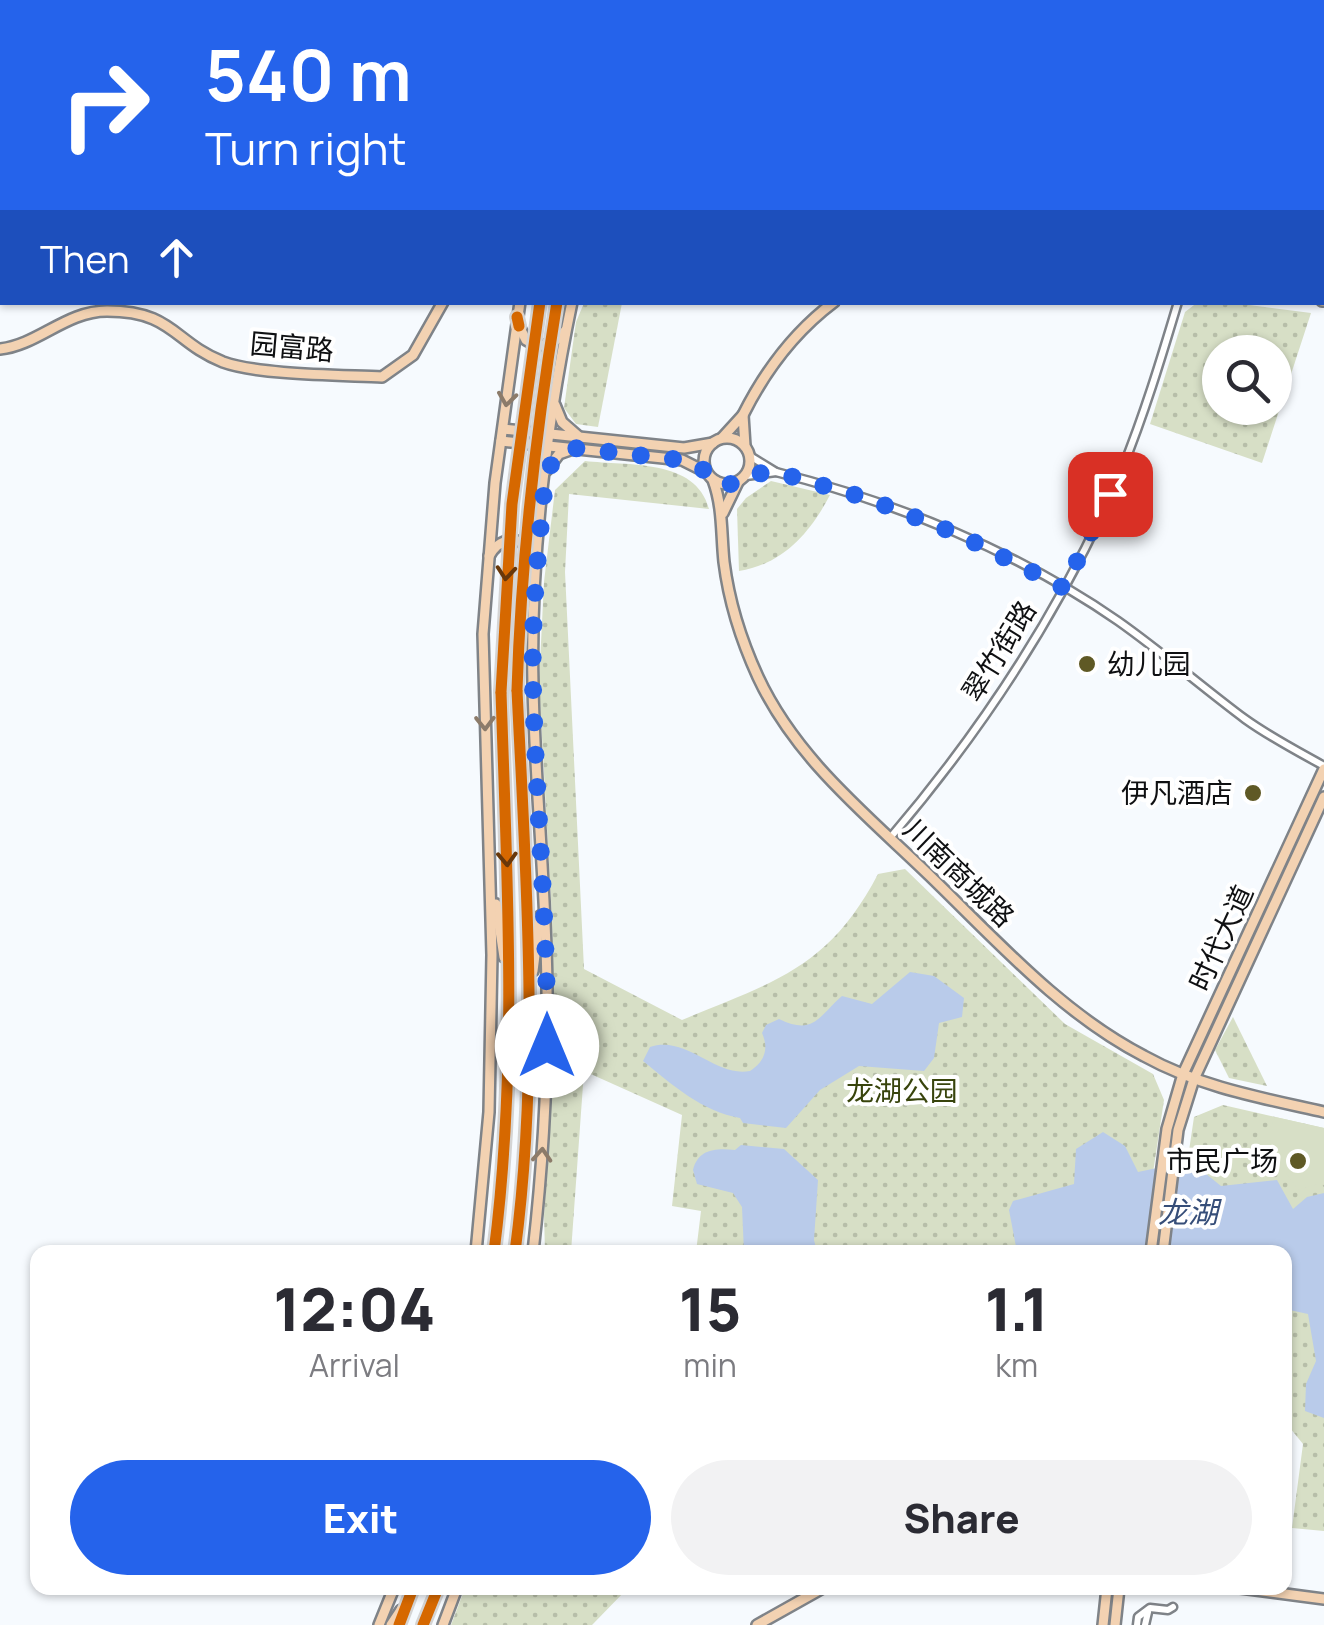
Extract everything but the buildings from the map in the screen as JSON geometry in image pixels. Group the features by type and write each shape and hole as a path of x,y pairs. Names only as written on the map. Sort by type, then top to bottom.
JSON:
{"highway":[{"path":"495,1245 507,1113 509,988 501,692 512,504 540,305"},
{"path":"517,1245 528,1112 531,988 517,690 520,595 528,505 557,305"},
{"path":"399,1625 410,1595"},
{"path":"426,1625 435,1595"}],"street":[{"name":"园富路","path":"0,349 13,348 83,314 124,312 157,318 224,362 252,368 382,377 413,355 441,305"},
{"path":"477,1245 490,1112 490,866 483,634 501,441 520,305"},
{"path":"536,568 553,400 571,305"},
{"path":"710,476 704,456 743,415 773,362 831,305"},
{"name":"翠竹街路","path":"890,838 963,748 1026,655 1064,588 1122,468 1177,305"},
{"path":"518,322 526,340 541,346 556,341 566,328"},
{"path":"553,400 562,422 580,438"},
{"path":"722,516 742,479 748,451 743,415"},
{"path":"503,429 574,448 682,460 728,484 776,472"},
{"path":"501,441 580,438 684,448 732,438 776,472 866,498 960,535 1064,588 1116,620 1245,718 1324,767"},
{"path":"546,472 559,454 574,448"},
{"name":"川南商城路","path":"710,476 722,516 724,561 736,620 770,703 806,754 1074,1011 1134,1051 1194,1079 1324,1112"},
{"path":"488,563 493,548 514,539 529,546 536,560 533,686 547,1077 534,1245"},
{"name":"时代大道","path":"1173,1129 1183,1074 1324,767"},
{"name":"时代大道","path":"1173,1129 1324,798"},
{"path":"490,866 509,988"},
{"path":"531,988 543,889"},
{"path":"1152,1245 1173,1129"},
{"path":"1164,1245 1173,1129"},
{"path":"379,1625 391,1595"},
{"path":"391,1625 410,1595"},
{"path":"443,1625 454,1595"},
{"path":"756,1625 810,1595"},
{"path":"1102,1625 1107,1595"},
{"path":"1115,1625 1119,1595"},
{"path":"1292,1595 1324,1599"},
{"path":"1137,1625 1138,1617 1150,1608 1168,1610 1173,1605 1172,1614 1150,1611 1145,1625"}],"green space":[{"path":"583,305 622,305 598,427 576,424 564,408 576,322"},
{"path":"1194,305 1249,305 1311,313 1292,371 1292,335 1202,335 1202,425 1274,425 1262,463 1150,424 1185,312"},
{"name":"龙湖公园","path":"585,461 639,465 675,473 690,481 702,492 709,509 569,494 565,572 584,969 682,1020 796,968 840,931 878,874 905,869 1065,1024 1153,1074 1164,1100 1142,1245 697,1245 701,1211 672,1206 682,1115 584,1071 572,1245 545,1245 554,1056 552,918 539,683 544,582 555,490"},
{"path":"771,481 830,495 794,545 769,562 739,571 737,509"},
{"path":"1233,1017 1267,1086 1229,1078 1215,1050"},
{"path":"1223,1105 1324,1128 1324,1531 1292,1528 1303,1444 1292,1430 1292,1245 1175,1245 1194,1117"},
{"name":"市民广场","path":"1275,1117 1324,1128 1324,1185 1298,1190 1284,1170 1260,1150 1258,1133 1270,1129"},
{"path":"462,1595 621,1595 592,1625 451,1625"}],"water":[{"path":"910,972 934,976 964,998 962,1017 939,1023 934,1058 924,1071 859,1066 820,1090 786,1128 743,1123 740,1118 713,1110 643,1061 650,1047 664,1045 689,1051 725,1069 750,1071 764,1054 762,1033 766,1025 779,1019 808,1024 842,996 872,1004"},
{"name":"龙湖","path":"1103,1132 1125,1146 1138,1172 1190,1161 1221,1186 1277,1180 1293,1209 1307,1197 1324,1193 1324,1418 1305,1411 1306,1384 1316,1361 1308,1314 1292,1311 1292,1245 1016,1245 1009,1210 1013,1201 1074,1184 1076,1149"},
{"path":"741,1145 784,1149 818,1180 815,1245 744,1245 742,1207 733,1193 697,1184 693,1170 703,1154 735,1150"}],"place":[{"name":"幼儿园","path":"1087,664"},
{"name":"伊凡酒店","path":"1253,793"},
{"name":"市民广场","path":"1298,1161"}],"route":[{"path":"547,1046 533,656 536,568 546,472 559,454 574,448 682,460 701,468 713,480 728,484 746,476 776,472 818,483 960,535 1064,588 1110,494"}]}
